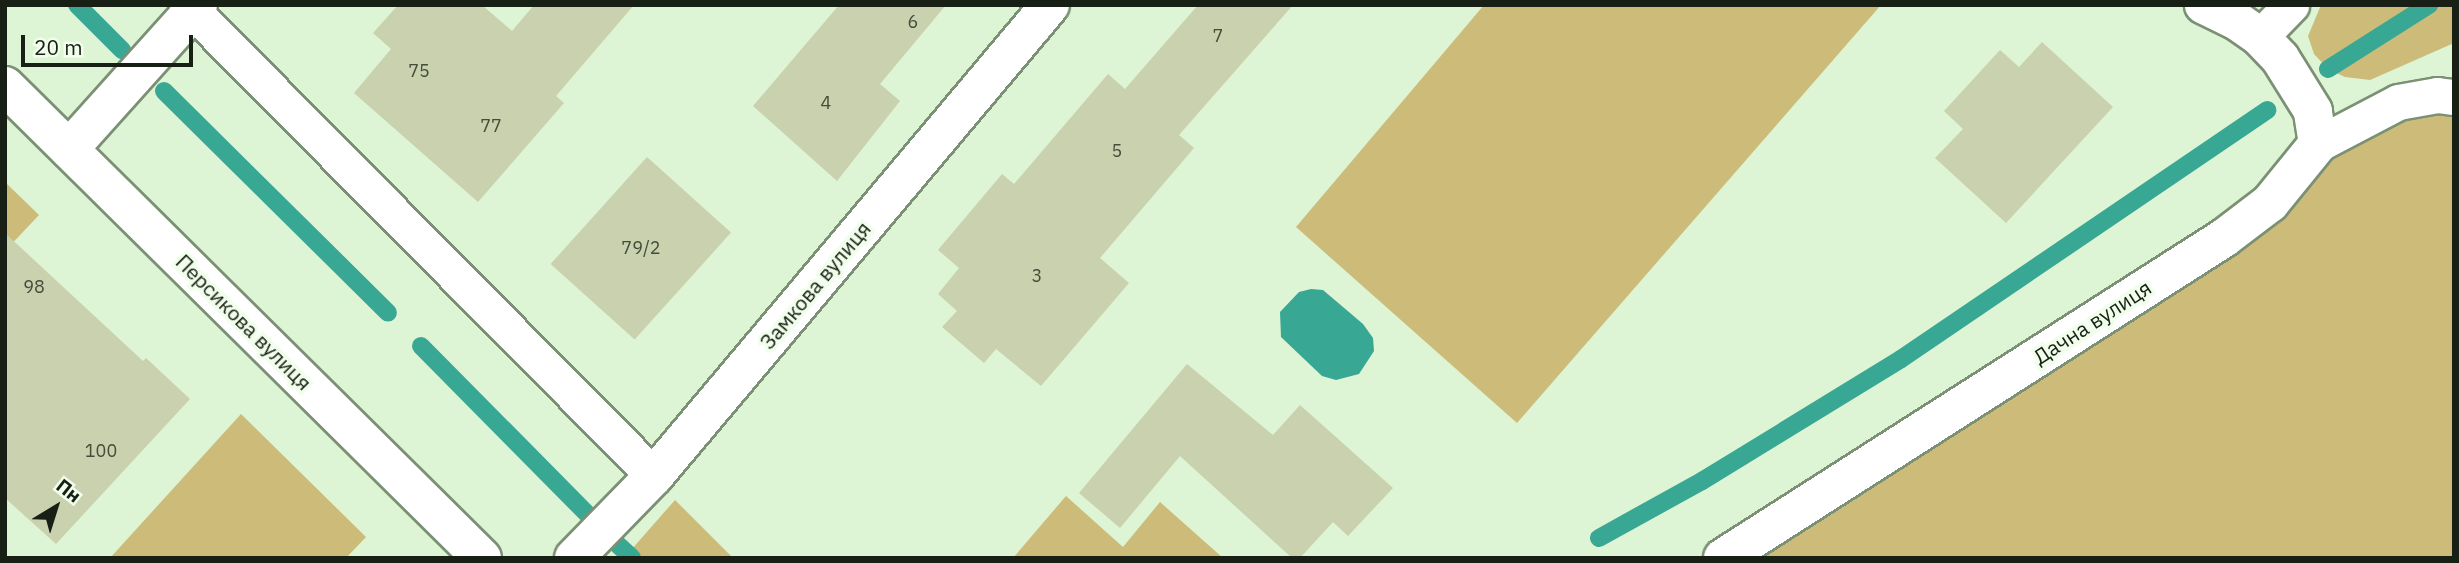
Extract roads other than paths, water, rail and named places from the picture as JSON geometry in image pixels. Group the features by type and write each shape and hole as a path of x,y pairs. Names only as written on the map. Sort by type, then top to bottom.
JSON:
{"street":[{"name":"Замкова вулиця","path":"574,558 654,475 1050,5"},
{"path":"2204,5 2237,21 2260,21 2313,111 2318,144"},
{"path":"69,149 193,7"},
{"name":"Персикова вулиця","path":"5,86 482,558"},
{"name":"Дачна вулиця","path":"1723,558 2224,238 2270,203 2318,144"}],"lane":[{"path":"2260,21 2291,5"},
{"path":"193,7 654,475"},
{"name":"Дачна вулиця","path":"2318,144 2398,102 2437,95 2454,97"}],"water":[{"path":"1323,290 1363,324 1373,338 1374,351 1359,374 1336,380 1322,376 1281,337 1280,312 1299,292"}],"waterway":[{"path":"77,5 122,50"},
{"path":"2328,69 2429,5"},
{"path":"164,91 388,313"},
{"path":"1599,538 1702,481 1901,359 2268,110"},
{"path":"421,346 587,514"},
{"path":"615,542 632,558"}]}
